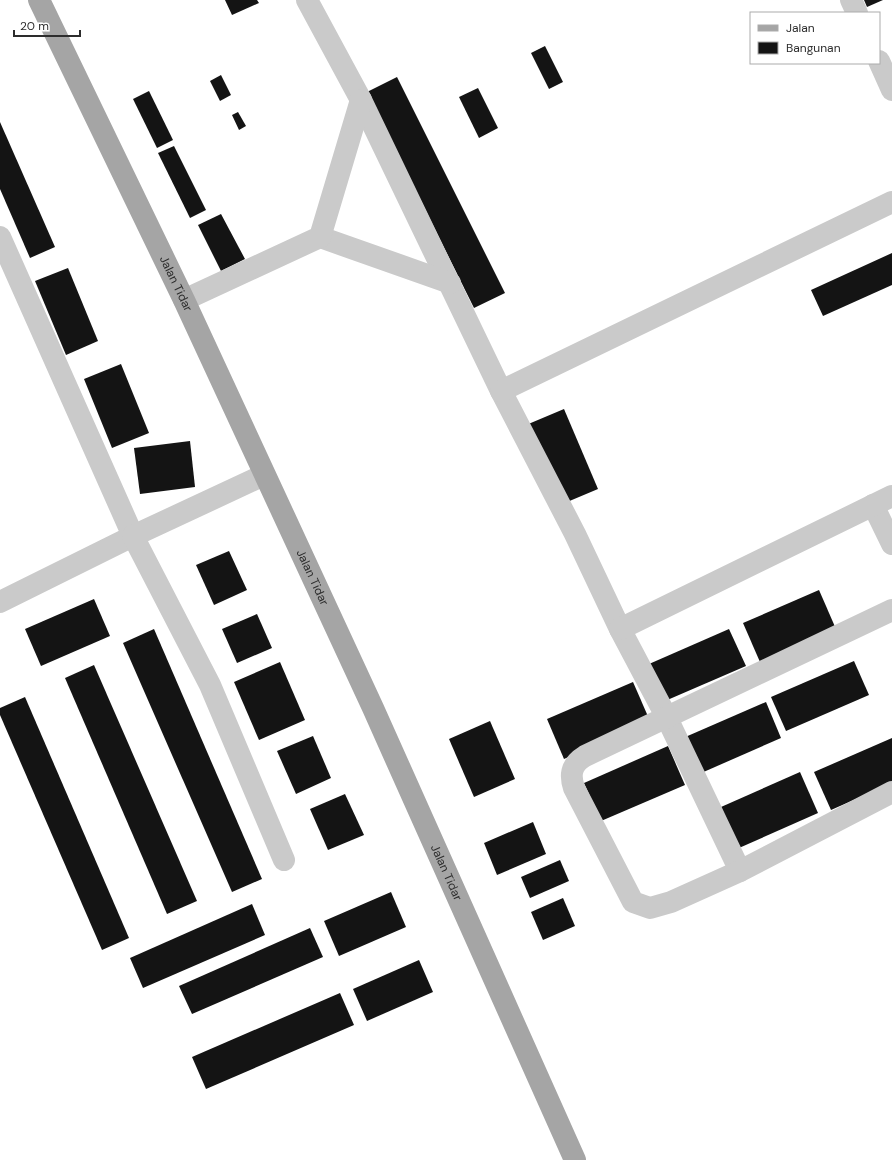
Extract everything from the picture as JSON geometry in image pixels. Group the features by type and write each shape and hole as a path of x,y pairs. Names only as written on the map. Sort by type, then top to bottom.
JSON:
{"main road":[{"name":"Jalan Tidar","path":"39,0 184,300 376,716 575,1160"}],"street":[{"path":"307,0 361,100 501,391 575,534 620,629 666,716 740,871"},
{"path":"851,0 857,12"},
{"path":"880,63 892,90"},
{"path":"320,237 361,100"},
{"path":"501,391 892,202"},
{"path":"0,237 133,536 210,685 284,860"},
{"path":"184,300 320,237 450,283"},
{"path":"0,602 133,536 264,475"},
{"path":"620,629 883,500 892,544"},
{"path":"892,610 666,716 576,761 571,774 574,788 633,902 650,908 656,907 740,871 892,792"}],"building":[{"path":"225,0 257,0 259,3 232,15"},
{"path":"864,0 883,0 867,7"},
{"path":"545,46 563,82 549,89 531,53"},
{"path":"221,75 231,95 220,101 210,81"},
{"path":"397,77 505,293 474,308 367,92"},
{"path":"478,88 498,128 479,138 459,97"},
{"path":"149,91 173,140 157,148 133,99"},
{"path":"238,112 246,126 239,130 232,115"},
{"path":"0,122 55,247 30,258 0,189"},
{"path":"174,146 206,210 190,218 158,153"},
{"path":"221,214 245,259 221,271 198,225"},
{"path":"892,253 892,285 823,316 811,290"},
{"path":"68,268 98,341 66,355 35,281"},
{"path":"121,364 149,433 112,448 84,379"},
{"path":"564,409 598,489 560,505 526,425"},
{"path":"190,441 195,487 140,494 134,448"},
{"path":"229,551 247,590 214,605 196,565"},
{"path":"819,590 836,629 760,662 743,623"},
{"path":"94,599 110,636 41,666 25,629"},
{"path":"257,614 272,648 237,663 222,629"},
{"path":"154,629 262,879 232,892 123,643"},
{"path":"729,629 746,666 665,701 649,664"},
{"path":"854,661 869,695 786,731 771,697"},
{"path":"280,662 305,720 259,740 234,682"},
{"path":"94,665 197,901 167,914 65,678"},
{"path":"633,682 650,721 564,759 547,719"},
{"path":"25,697 129,938 102,950 0,715 0,708"},
{"path":"766,702 781,738 699,774 683,738"},
{"path":"490,721 515,779 474,797 449,739"},
{"path":"313,736 331,778 296,794 277,751"},
{"path":"892,738 892,783 831,810 814,772"},
{"path":"668,746 685,785 601,821 584,783"},
{"path":"800,772 818,813 739,848 721,807"},
{"path":"345,794 364,835 328,850 310,809"},
{"path":"533,822 546,854 497,875 484,843"},
{"path":"560,860 569,881 530,898 521,877"},
{"path":"391,892 406,927 339,956 324,921"},
{"path":"563,898 575,926 543,940 531,912"},
{"path":"252,904 265,935 143,988 130,958"},
{"path":"310,928 323,957 192,1014 179,986"},
{"path":"419,960 433,992 367,1021 353,989"},
{"path":"340,993 354,1025 206,1089 192,1057"}]}
